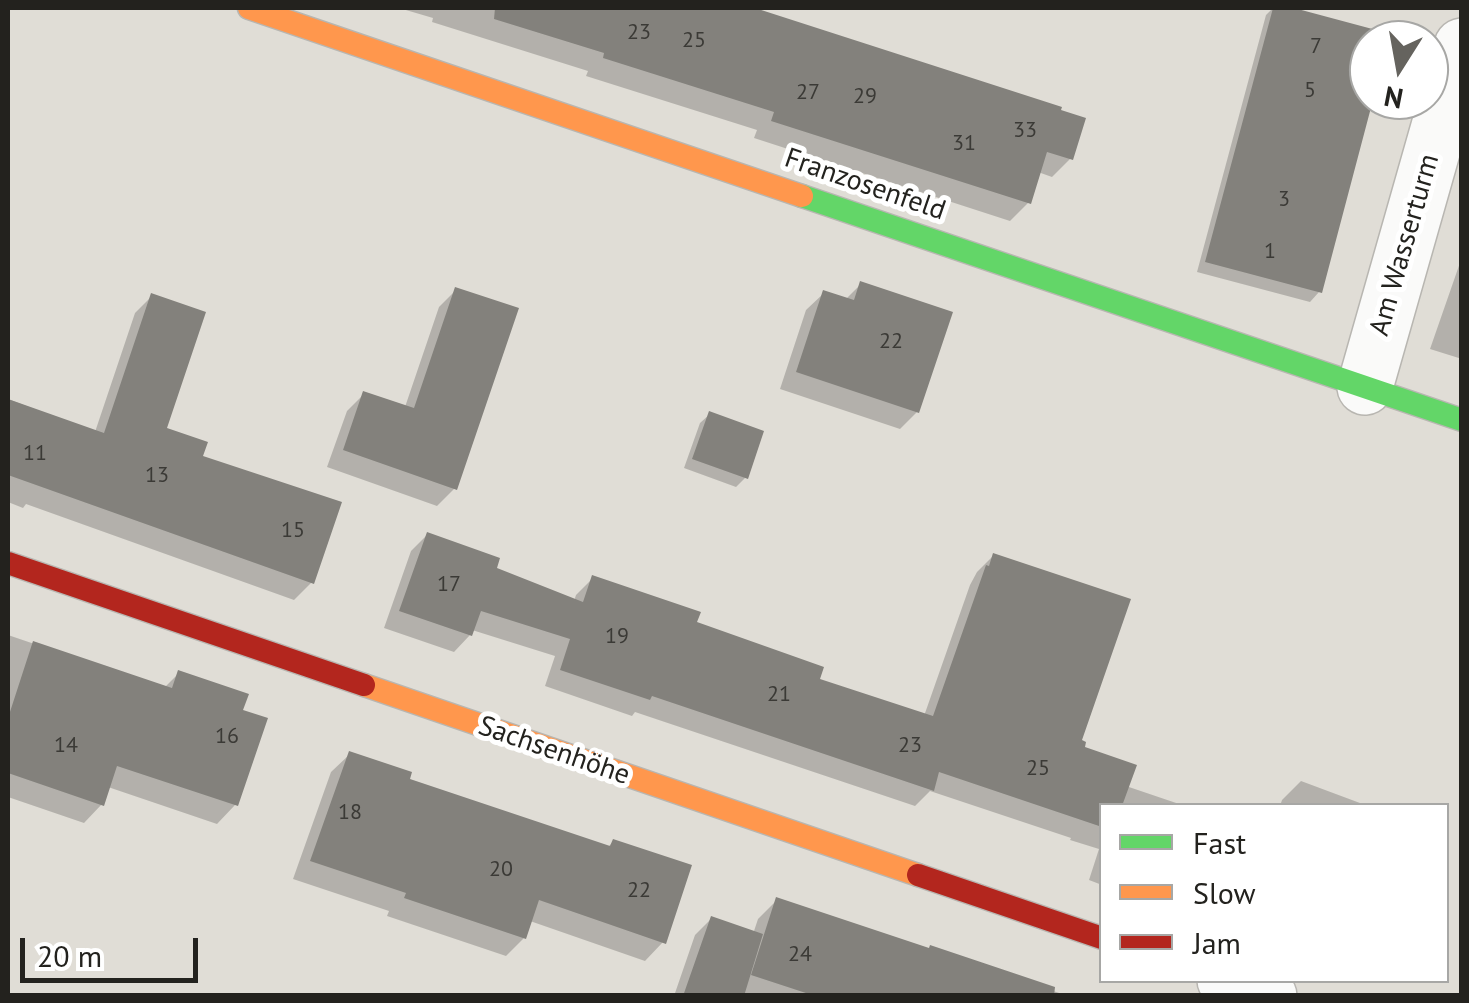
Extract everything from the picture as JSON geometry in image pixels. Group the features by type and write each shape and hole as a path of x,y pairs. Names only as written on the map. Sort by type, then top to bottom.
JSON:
{"street":[{"name":"Franzosenfeld","path":"249,8 1462,420"},
{"name":"Am Wasserturm","path":"1364,387 1462,46"},
{"name":"Sachsenhöhe","path":"8,564 1099,937"},
{"path":"1233,983 1269,996"}],"building":[{"path":"495,8 755,8 1086,118 1073,160 1047,152 1031,204 771,121 774,112 494,19"},
{"path":"1273,8 1294,8 1349,23 1349,120 1368,120 1322,293 1205,262"},
{"path":"860,281 953,312 919,413 796,372 823,290 854,300"},
{"path":"455,287 519,308 457,490 343,450 363,391 414,408"},
{"path":"151,293 206,312 167,428 208,442 203,456 342,502 314,584 8,475 8,399 104,433"},
{"path":"709,411 764,431 748,479 692,459"},
{"path":"427,532 500,558 497,568 583,602 592,575 701,612 697,622 824,667 820,679 933,716 993,553 1131,599 1082,740 1085,747 1137,765 1123,803 1099,803 1099,826 939,772 934,791 652,696 650,700 560,670 570,639 481,611 472,636 399,611"},
{"path":"33,641 172,688 178,670 249,694 243,710 268,718 238,806 117,766 104,806 8,773 8,718"},
{"path":"349,751 412,772 410,779 610,846 613,839 692,865 666,944 539,900 526,939 310,861"},
{"path":"776,897 1055,987 1054,996 815,996 751,975"},
{"path":"711,916 763,934 744,996 683,996"}],"traffic: fast":[{"path":"802,196 1462,420"}],"traffic: slow":[{"path":"249,8 802,196"},
{"path":"364,685 918,875"}],"traffic: jam":[{"path":"8,563 364,685"},
{"path":"918,875 1099,937"}]}
